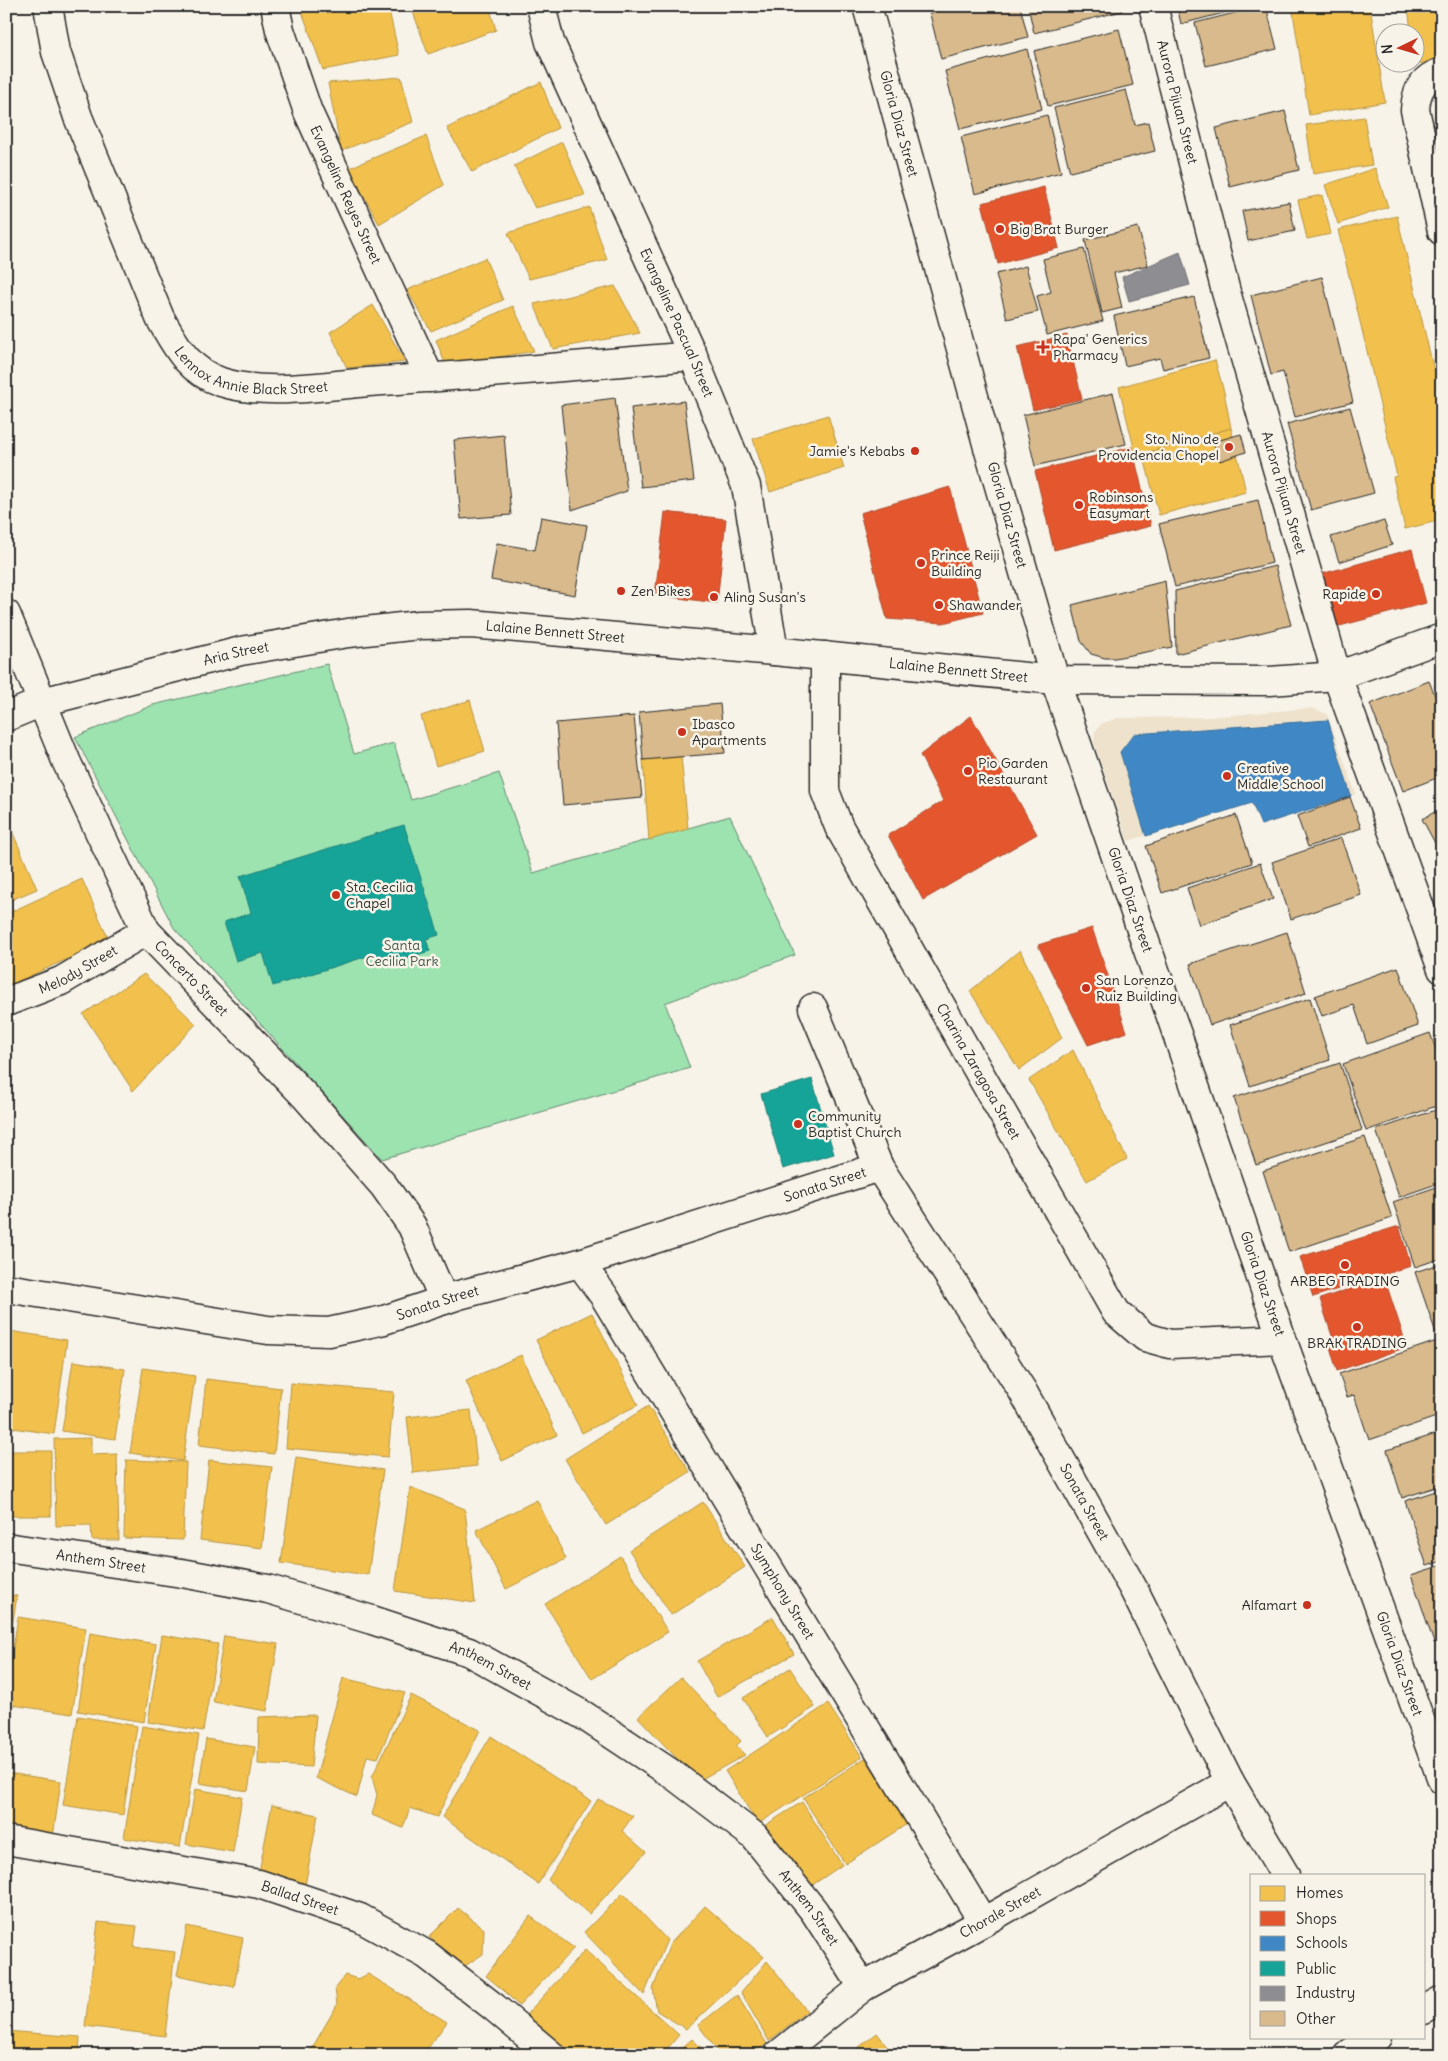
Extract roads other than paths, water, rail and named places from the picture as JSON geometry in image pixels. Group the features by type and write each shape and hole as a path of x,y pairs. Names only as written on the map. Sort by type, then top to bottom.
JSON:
{"street":[{"name":"Lennox Annie Black Street","path":"48,6 56,52 82,126 160,318 176,347 195,370 220,382 256,390 430,378 693,356"},
{"name":"Evangeline Reyes Street","path":"275,6 280,30 308,112 430,378"},
{"name":"Evangeline Pascual Street","path":"541,6 550,42 693,356 746,486 774,651"},
{"name":"Gloria Diaz Street","path":"867,6 989,451 1055,680 1282,1339 1441,1774"},
{"name":"Aurora Pijuan Street","path":"1153,6 1226,292 1337,676 1440,960"},
{"path":"1442,72 1432,75 1421,84 1416,96 1415,110 1442,231"},
{"name":"Concerto Street","path":"6,614 67,763 146,931 304,1096 384,1186 412,1226 444,1300"},
{"name":"Lalaine Bennett Street","path":"471,624 774,651 1055,680 1270,681 1337,676 1442,638"},
{"name":"Aria Street","path":"6,717 42,702 241,651 348,633 410,626 471,624"},
{"name":"Charina Zaragosa Street","path":"825,656 825,791 839,827 1116,1312 1145,1337 1170,1344 1282,1339"},
{"name":"Melody Street","path":"6,1002 61,981 146,931"},
{"path":"813,1008 879,1167"},
{"name":"Sonata Street","path":"6,1288 268,1330 329,1332 384,1320 444,1300 580,1263 879,1167 1022,1390 1134,1590 1230,1782 1284,1874"},
{"name":"Symphony Street","path":"580,1263 604,1296 983,1922"},
{"name":"Anthem Street","path":"6,1547 182,1572 268,1589 372,1620 469,1652 583,1715 672,1774 754,1836 814,1911 863,1987"},
{"name":"Chorale Street","path":"778,2055 863,1987 983,1922 1230,1782"},
{"name":"Ballad Street","path":"6,1840 259,1884 360,1918 426,1955 495,2008 551,2055"},
{"path":"1426,2009 1442,2000"},
{"path":"1347,2055 1375,2038"}],"place":[{"name":"Big Brat Burger","path":"1000,229"},
{"name":"Rapa' Generics Pharmacy","path":"1043,347"},
{"name":"Sto. Nino de Providencia Chopel","path":"1229,447"},
{"name":"Jamie's Kebabs","path":"915,451"},
{"name":"Robinsons Easymart","path":"1079,505"},
{"name":"Prince Reiji Building","path":"921,563"},
{"name":"Zen Bikes","path":"621,591"},
{"name":"Rapide","path":"1376,594"},
{"name":"Aling Susan's","path":"714,597"},
{"name":"Shawander","path":"939,605"},
{"name":"Ibasco Apartments","path":"682,732"},
{"name":"Pio Garden Restaurant","path":"968,771"},
{"name":"Creative Middle School","path":"1227,776"},
{"name":"Sta. Cecilia Chapel","path":"336,895"},
{"name":"San Lorenzo Ruiz Building","path":"1086,988"},
{"name":"Community Baptist Church","path":"798,1124"},
{"name":"ARBEG TRADING","path":"1345,1265"},
{"name":"BRAK TRADING","path":"1357,1327"},
{"name":"Alfamart","path":"1307,1605"}],"park label":[{"name":"Santa Cecilia Park","path":"402,954"}]}
